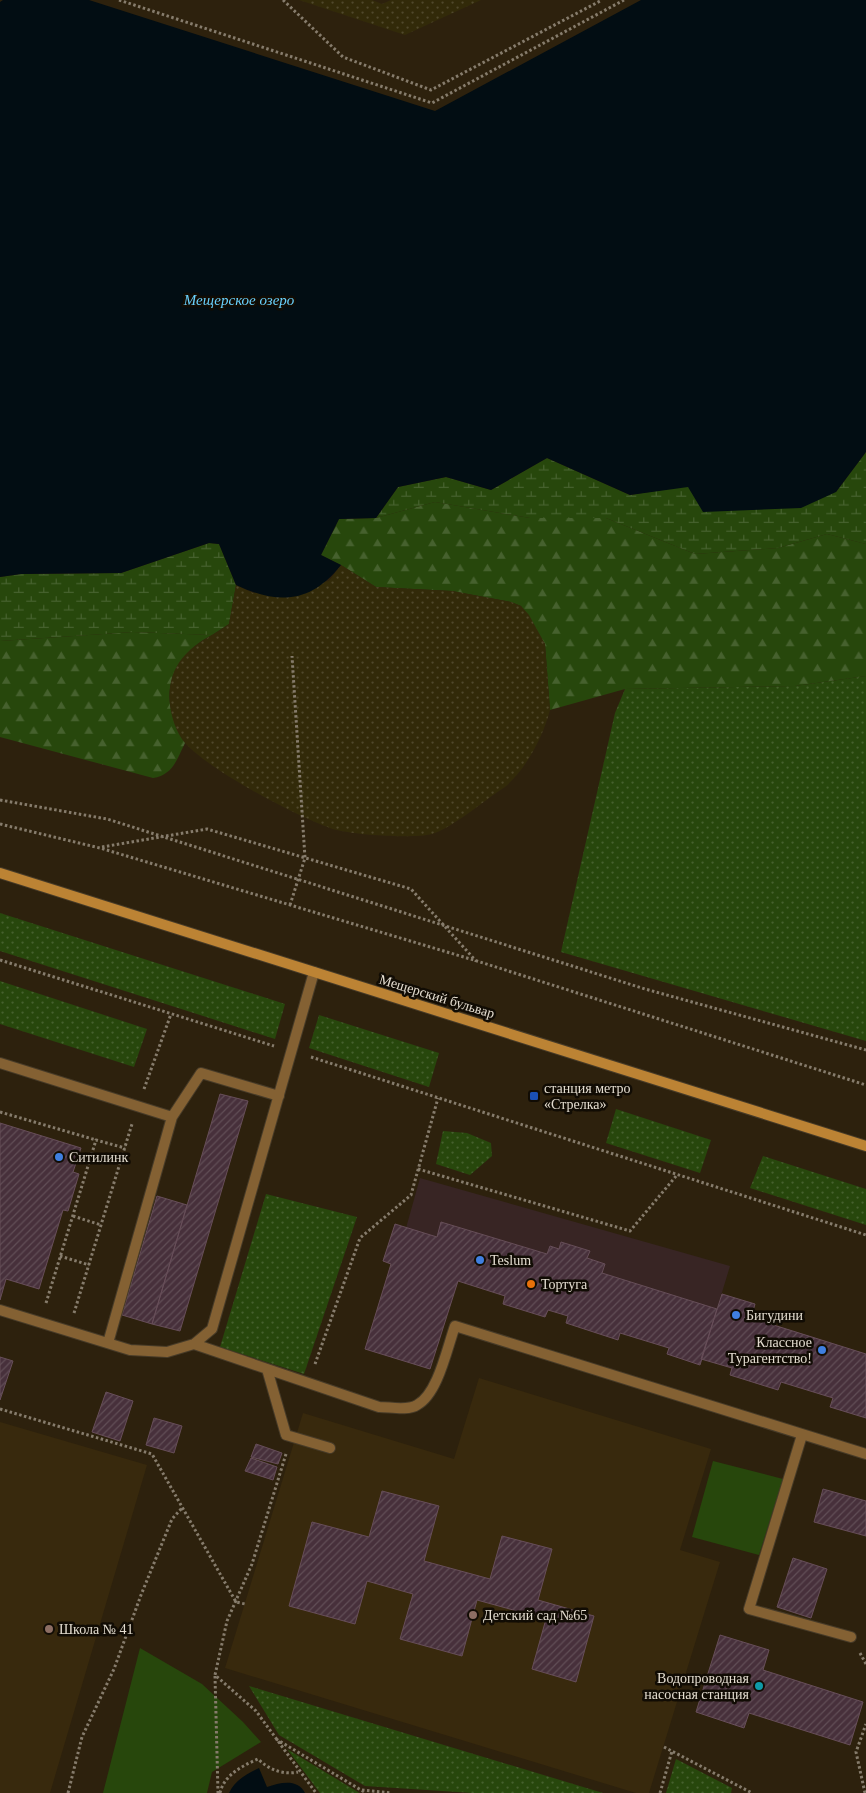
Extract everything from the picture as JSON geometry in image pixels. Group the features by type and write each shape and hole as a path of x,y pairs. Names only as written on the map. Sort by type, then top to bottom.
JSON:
{"main road":[{"name":"Мещерский бульвар","path":"0,873 866,1146"}],"lane":[{"path":"0,1310 130,1350 166,1352 194,1344 212,1329 314,972"},
{"path":"0,1063 172,1117"},
{"path":"108,1343 172,1117 201,1073 279,1096"},
{"path":"194,1344 379,1407 416,1406 432,1394 455,1326 866,1454"},
{"path":"267,1369 286,1435 330,1448"},
{"path":"802,1434 749,1609 851,1637"}],"path":[{"path":"119,0 432,103 624,0"},
{"path":"283,0 343,57 431,90 602,0"},
{"path":"290,905 305,858 292,656"},
{"path":"0,800 107,819 646,989 866,1050"},
{"path":"0,824 100,848 477,961 866,1085"},
{"path":"100,848 207,829 411,889 477,961"},
{"path":"0,960 292,1051 866,1236"},
{"path":"68,1331 138,1106 171,1014"},
{"path":"308,1383 360,1238 411,1195 438,1098"},
{"path":"0,1112 125,1148"},
{"path":"40,1323 96,1140"},
{"path":"418,1169 630,1231 677,1175"},
{"path":"73,1216 101,1225"},
{"path":"60,1256 89,1265"},
{"path":"0,1409 152,1454 236,1602 245,1604"},
{"path":"219,1793 215,1675 227,1621 252,1564 292,1437"},
{"path":"68,1793 82,1737 114,1669 141,1595 172,1519 182,1508"},
{"path":"215,1675 256,1711 298,1772 316,1793"},
{"path":"865,1793 856,1752 866,1724"},
{"path":"274,1738 366,1793"},
{"path":"664,1747 752,1793"},
{"path":"660,1793 672,1751"},
{"path":"219,1793 222,1784 241,1766 258,1759 265,1766 288,1774 298,1772"},
{"path":"741,1793 742,1788"},
{"path":"361,1790 391,1793"}],"shaded area":[{"path":"420,1178 730,1266 717,1309 602,1273 605,1264 587,1258 589,1251 561,1242 559,1249 550,1246 547,1254 442,1222 437,1237 406,1228"},
{"name":"Детский сад №65","path":"479,1378 711,1449 680,1550 720,1562 649,1793 636,1793 225,1668 303,1413 454,1459"},
{"name":"Школа № 41","path":"0,1422 147,1465 50,1793 0,1793"}],"green space":[{"path":"866,452 866,544 827,534 778,548 695,554 606,518 530,518 435,502 376,518 398,487 446,477 491,490 547,458 630,495 688,486 836,492"},
{"path":"435,502 530,518 606,518 695,554 778,548 827,534 866,544 866,676 795,686 625,689 550,710 545,644 521,606 511,602 452,591 376,587 321,555 339,519 376,518"},
{"path":"209,543 219,544 236,585 229,624 212,635 133,632 0,641 0,577 21,574 121,573"},
{"path":"133,632 212,635 192,649 177,667 172,678 170,701 172,714 185,743 174,765 165,774 153,778 0,737 0,641"},
{"path":"866,676 866,1041 561,952 615,713 625,689 795,686"},
{"path":"0,913 285,1004 275,1039 0,951"},
{"path":"0,981 147,1029 134,1067 0,1024"},
{"path":"319,1015 439,1053 429,1087 309,1048"},
{"path":"616,1109 711,1140 700,1173 606,1143"},
{"path":"443,1131 467,1133 491,1143 492,1156 470,1175 436,1164"},
{"path":"763,1156 866,1189 866,1225 750,1188"},
{"path":"266,1194 357,1217 304,1374 220,1347"},
{"path":"713,1461 783,1479 759,1555 692,1537"},
{"path":"140,1648 202,1684 243,1722 261,1742 212,1772 207,1793 103,1793"},
{"path":"249,1686 603,1793 473,1793 365,1786 279,1735"},
{"path":"287,1749 358,1792 359,1793 320,1793"},
{"path":"676,1759 732,1788 731,1793 666,1793"}],"sand":[{"path":"299,0 372,0 382,4 391,0 481,0 405,35"},
{"path":"341,565 376,587 452,591 511,602 521,606 529,615 545,644 550,710 533,752 513,780 505,787 449,826 432,834 396,836 365,834 330,828 315,822 275,803 214,767 186,744 180,736 172,717 170,695 173,675 177,666 188,652 229,624 236,585 253,593 329,581"}],"water":[{"name":"Мещерское озеро","path":"3,0 89,0 435,111 641,0 866,0 866,452 836,492 801,508 703,512 688,487 630,495 547,458 491,490 446,477 398,487 376,518 339,519 321,555 341,565 330,578 318,587 293,597 266,596 236,585 219,544 209,543 121,573 21,574 0,577 0,2"},
{"path":"259,1768 267,1787 283,1783 293,1783 302,1788 305,1793 229,1793 238,1781"}],"building":[{"path":"220,1094 248,1101 180,1331 152,1324"},
{"path":"0,1123 81,1148 73,1172 79,1174 68,1211 63,1210 39,1289 6,1279 0,1300"},
{"path":"157,1196 187,1205 152,1324 122,1315"},
{"path":"441,1222 547,1254 550,1246 559,1249 561,1242 590,1251 587,1258 605,1264 602,1273 717,1309 700,1365 667,1354 669,1348 620,1333 618,1340 566,1323 568,1316 548,1310 545,1317 503,1304 505,1296 458,1281 430,1369 365,1349 391,1264 383,1261 395,1224 437,1237"},
{"path":"722,1294 755,1304 753,1311 766,1316 764,1322 866,1354 866,1418 830,1407 833,1398 781,1382 778,1390 730,1375 732,1368 701,1359"},
{"path":"0,1357 13,1361 0,1400"},
{"path":"106,1392 133,1401 120,1441 92,1432"},
{"path":"154,1418 182,1426 174,1453 146,1445"},
{"path":"256,1444 282,1453 278,1464 251,1457"},
{"path":"251,1458 277,1467 273,1480 245,1471"},
{"path":"823,1489 866,1501 866,1536 814,1522"},
{"path":"382,1491 439,1506 424,1561 490,1579 502,1536 552,1549 538,1600 594,1616 576,1682 532,1669 546,1619 477,1600 462,1656 400,1639 413,1594 367,1581 355,1624 289,1606 312,1522 369,1537"},
{"path":"793,1558 827,1569 811,1618 777,1607"},
{"name":"Водопроводная насосная станция","path":"720,1635 769,1650 763,1670 863,1702 850,1745 749,1713 744,1728 696,1712"}],"place":[{"name":"станция метро «Стрелка»","path":"534,1096"},
{"name":"Ситилинк","path":"59,1157"},
{"name":"Teslum","path":"480,1260"},
{"name":"Тортуга","path":"531,1284"},
{"name":"Бигудини","path":"736,1315"},
{"name":"Классное Турагентство!","path":"822,1350"},
{"name":"Детский сад №65","path":"473,1615"},
{"name":"Школа № 41","path":"49,1629"},
{"name":"Водопроводная насосная станция","path":"759,1686"}]}
